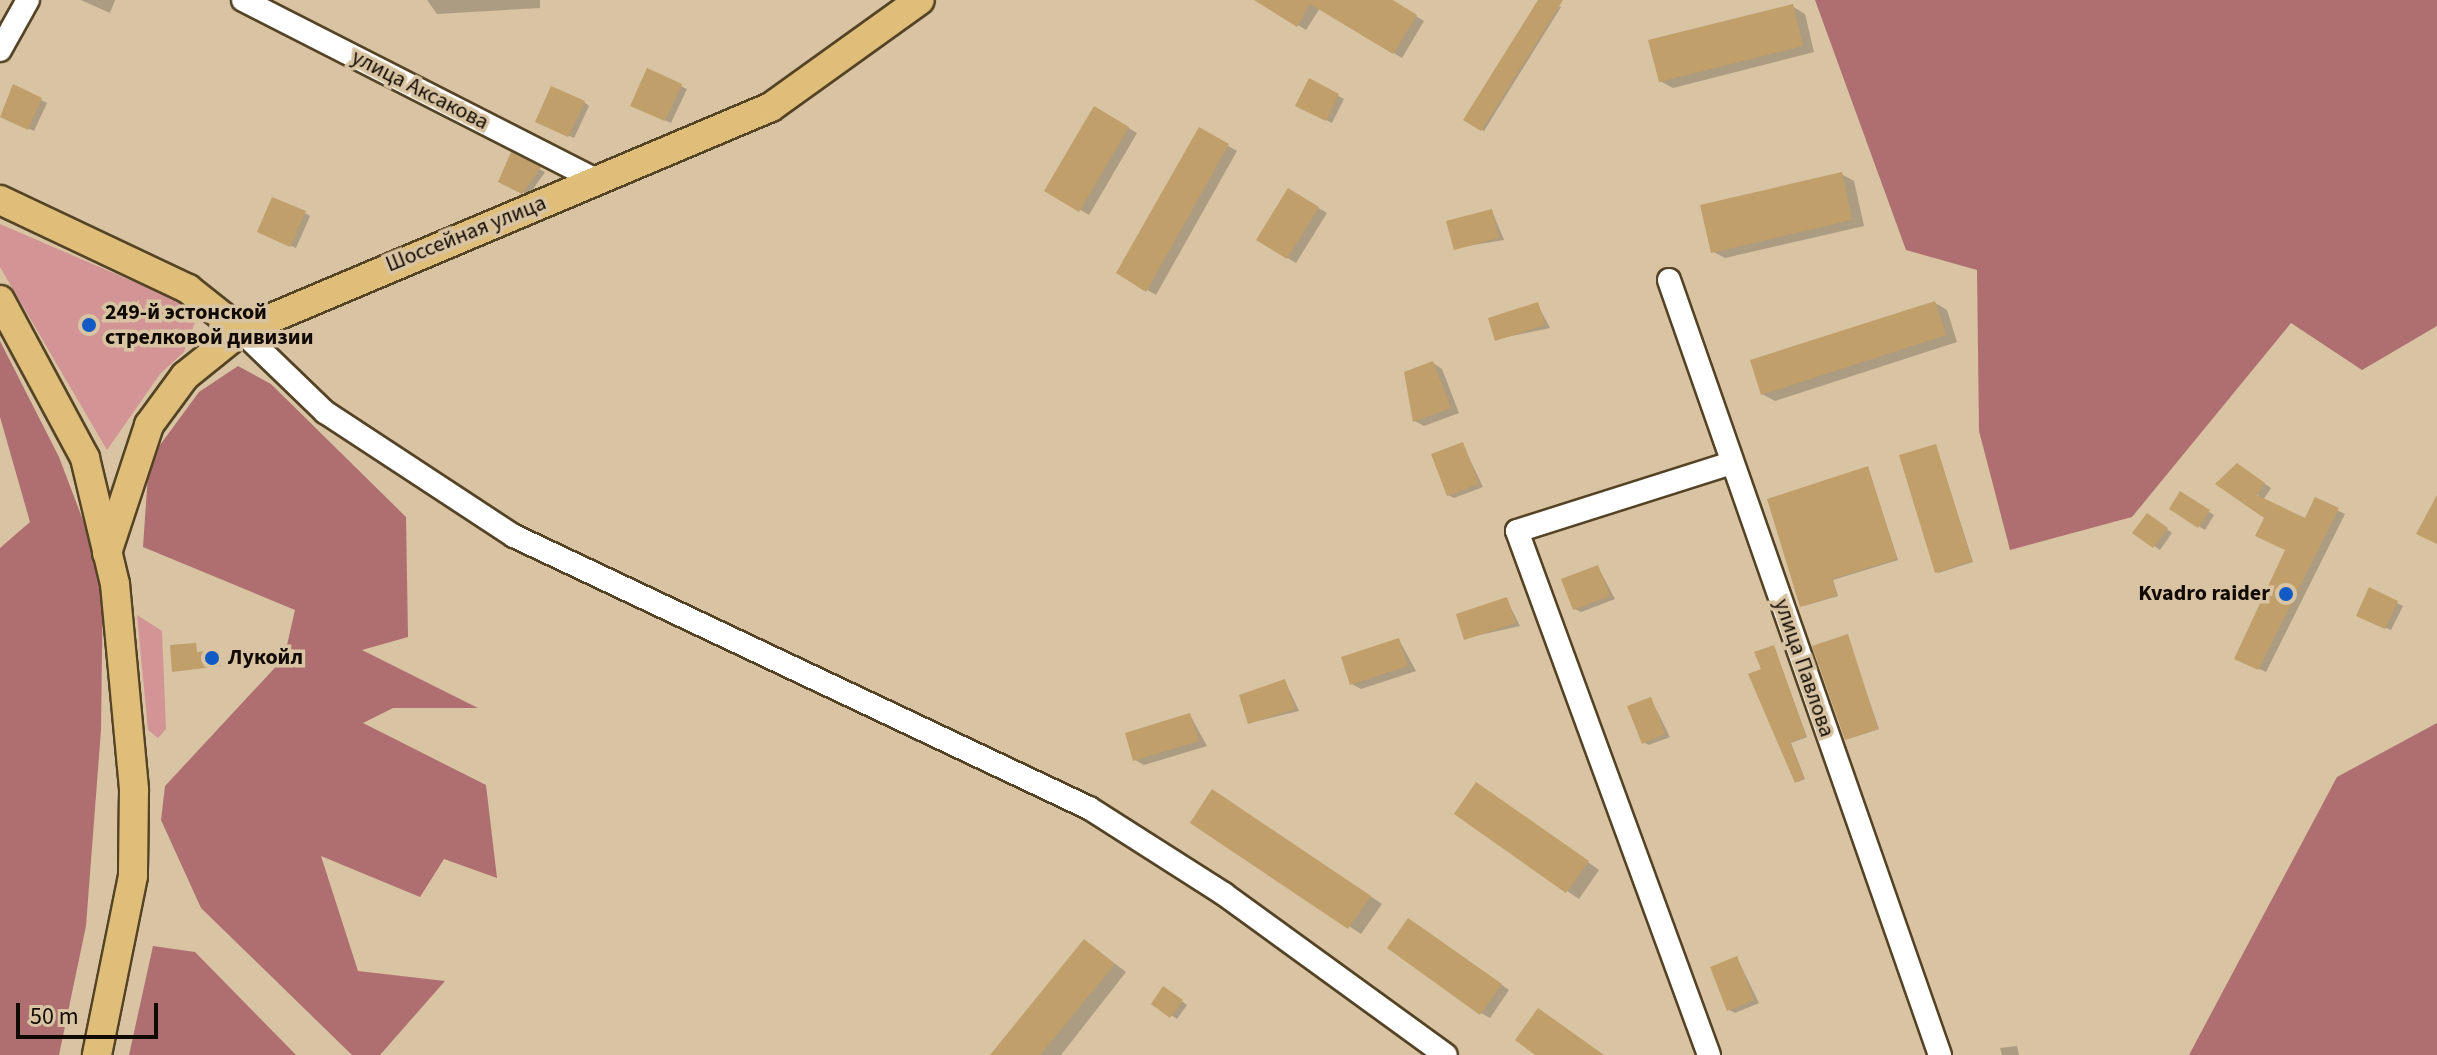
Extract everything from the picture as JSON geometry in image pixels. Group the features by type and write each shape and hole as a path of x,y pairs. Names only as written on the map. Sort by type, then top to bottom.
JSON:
{"main road":[{"name":"Шоссейная улица","path":"107,553 149,425 185,376 241,331 771,107 920,0"},
{"path":"0,200 188,289 241,331"},
{"path":"0,300 85,458 107,553 134,790 133,876 97,1055"}],"street":[{"path":"0,50 28,0"},
{"name":"улица Аксакова","path":"243,0 597,180"},
{"name":"улица Павлова","path":"1669,280 1940,1055"},
{"path":"241,331 325,412 500,528 776,666 1089,808 1224,894 1446,1055"},
{"path":"1709,1055 1517,531 1731,463"}],"shaded area":[{"path":"1815,0 2437,0 2437,326 2362,370 2291,323 2132,517 2010,550 1979,431 1977,270 1906,250"},
{"path":"0,224 183,303 195,322 184,352 160,374 107,450 0,267"},
{"path":"0,341 59,457 103,573 101,730 86,926 59,1055 0,1055 0,548 30,522 0,417"},
{"path":"238,366 271,384 406,517 408,637 362,650 478,708 393,708 363,723 486,785 497,878 444,859 420,897 321,856 358,971 445,981 380,1055 352,1055 201,908 161,820 165,786 284,658 295,610 143,547 149,460 199,392"},
{"path":"137,615 162,631 166,729 158,738 148,730"},
{"path":"2437,723 2437,1055 2189,1055 2337,777"},
{"path":"153,946 195,952 296,1055 129,1055"}],"building":[{"path":"1254,0 1393,0 1417,15 1393,54 1310,4 1297,27"},
{"path":"1538,0 1563,0 1481,131 1463,120"},
{"path":"1793,4 1803,46 1659,82 1648,40"},
{"path":"647,68 682,84 665,121 630,106"},
{"path":"1309,78 1339,94 1326,121 1295,106"},
{"path":"13,84 42,98 28,130 0,117"},
{"path":"551,86 585,101 568,137 535,122"},
{"path":"1094,106 1129,127 1079,212 1044,191"},
{"path":"1199,127 1229,144 1146,292 1116,273"},
{"path":"511,152 541,167 522,194 498,182"},
{"path":"1842,172 1852,220 1711,253 1700,205"},
{"path":"1288,188 1319,207 1287,259 1256,240"},
{"path":"272,197 306,211 290,247 257,232"},
{"path":"1492,209 1499,238 1454,250 1446,221"},
{"path":"1935,301 1946,335 1761,395 1750,360"},
{"path":"1538,302 1545,325 1495,341 1488,318"},
{"path":"1433,361 1451,408 1413,422 1404,372"},
{"path":"1463,442 1479,484 1447,496 1431,454"},
{"path":"1936,444 1972,561 1935,573 1899,455"},
{"path":"2237,463 2265,483 2257,495 2305,518 2315,497 2339,508 2258,670 2234,659 2285,550 2255,536 2264,518 2215,484"},
{"path":"1868,466 1897,559 1832,579 1837,595 1800,607 1767,499"},
{"path":"2180,491 2210,510 2198,528 2169,509"},
{"path":"2437,495 2437,544 2416,534"},
{"path":"2147,513 2168,528 2153,548 2132,533"},
{"path":"1598,565 1610,596 1573,610 1561,579"},
{"path":"2369,587 2398,601 2385,629 2356,616"},
{"path":"1507,597 1516,623 1464,640 1456,614"},
{"path":"1848,634 1878,729 1845,740 1812,646"},
{"path":"1399,638 1408,666 1350,685 1341,657"},
{"path":"196,643 197,652 218,649 221,666 172,672 170,645"},
{"path":"1774,645 1806,736 1790,742 1804,778 1795,783 1748,674 1761,669 1754,652"},
{"path":"1285,679 1295,709 1248,724 1239,695"},
{"path":"1651,697 1665,734 1642,744 1627,706"},
{"path":"1190,713 1199,741 1133,761 1125,733"},
{"path":"1476,782 1589,861 1566,893 1454,814"},
{"path":"1212,789 1371,896 1348,929 1190,823"},
{"path":"1408,918 1502,984 1480,1015 1387,948"},
{"path":"1084,939 1115,964 1040,1055 990,1055"},
{"path":"1737,956 1754,1000 1727,1011 1710,967"},
{"path":"1163,986 1183,1000 1170,1018 1151,1004"},
{"path":"1538,1008 1604,1055 1535,1055 1515,1040"}],"place":[{"name":"249-й эстонской стрелковой дивизии","path":"89,325"},
{"name":"Kvadro raider","path":"2286,594"},
{"name":"Лукойл","path":"212,658"}]}
